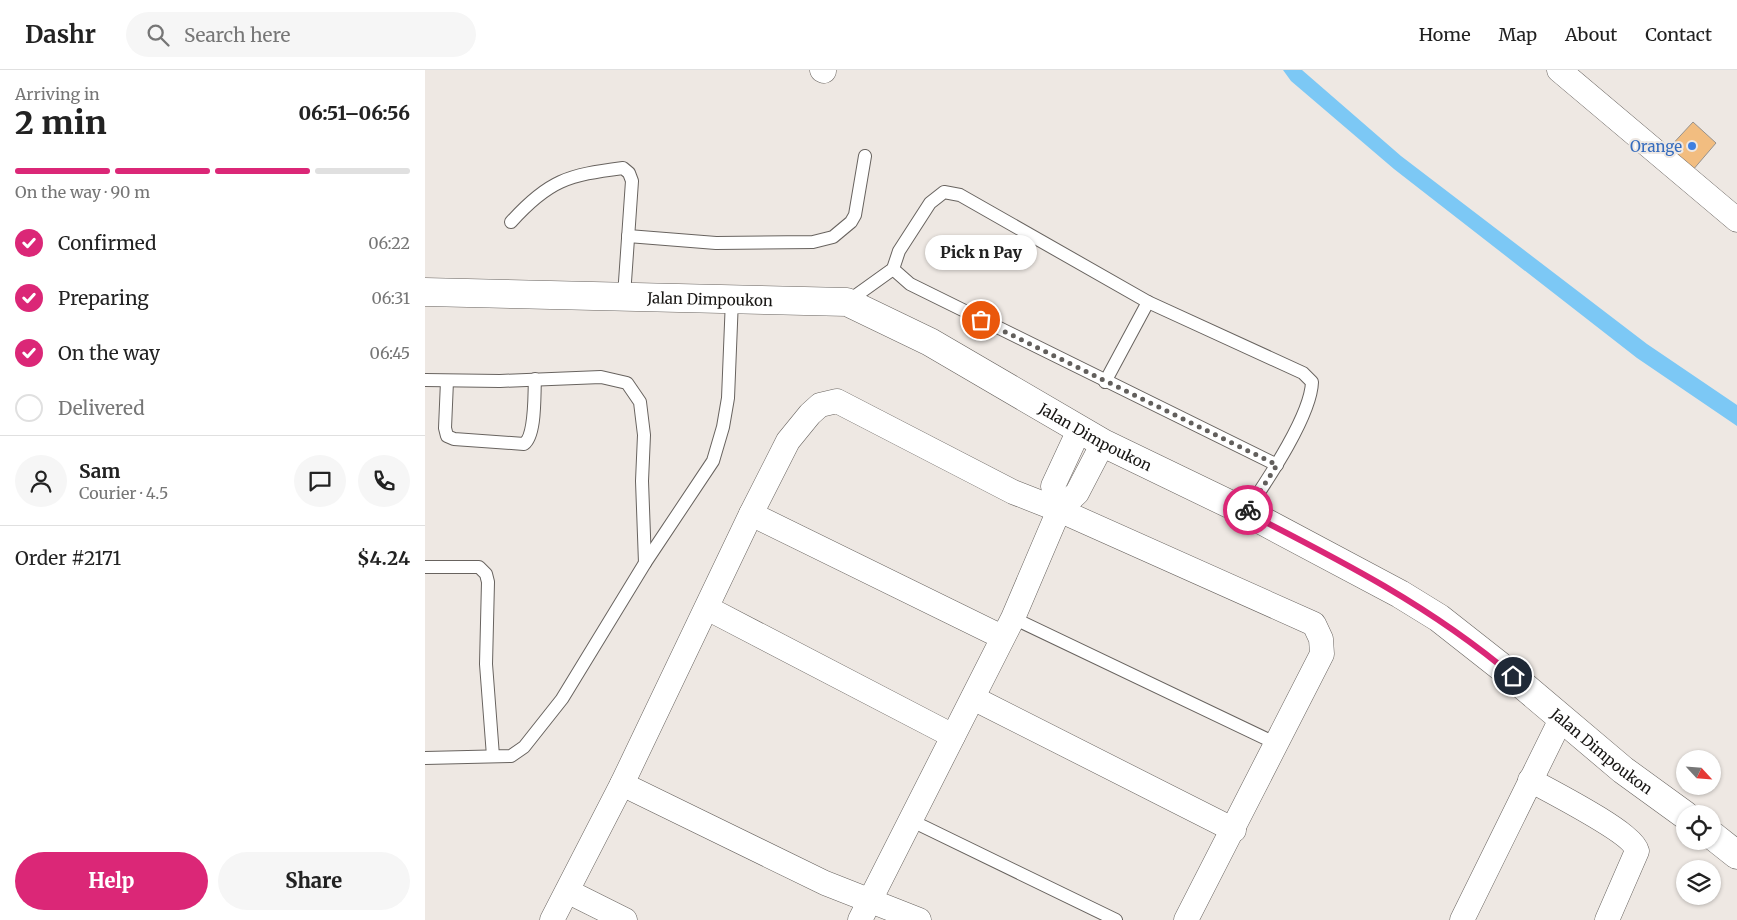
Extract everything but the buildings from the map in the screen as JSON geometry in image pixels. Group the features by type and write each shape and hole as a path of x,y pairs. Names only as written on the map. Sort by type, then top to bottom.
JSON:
{"street":[{"path":"1559,70 1737,220"},
{"name":"Jalan Dimpoukon","path":"425,292 847,302 930,342 1103,443 1246,512 1357,570 1439,618 1500,666 1623,770 1676,808"},
{"path":"553,920 569,892 751,514 789,441 810,414 820,405 837,401 1013,492 1059,510 1314,624 1321,639 1322,654 1234,830 1186,920"},
{"path":"1059,510 1053,486 1079,430"},
{"path":"865,910 1008,628 1059,510 1077,493 1103,443"},
{"path":"751,514 1008,628"},
{"path":"707,608 953,736"},
{"path":"973,698 1234,830"},
{"path":"1462,920 1561,718"},
{"path":"1530,780 1621,832 1636,844 1637,851 1607,920"},
{"path":"622,784 825,883 865,910 919,920"},
{"path":"1721,842 1737,855"},
{"path":"569,892 625,920"}],"lane":[{"path":"628,236 716,243 813,242 833,237 851,222 855,215 865,156"},
{"path":"511,222 533,198 564,180 584,173 623,168 629,173 632,182 623,296"},
{"path":"847,302 893,269 899,251 930,203 944,192 960,196 1148,302 1303,372 1313,382 1312,396 1277,465 1246,512"},
{"path":"893,269 910,284 1105,382 1277,465"},
{"path":"425,758 511,756 523,747 541,726 577,674 645,563 713,461 723,427 728,398 731,299"},
{"path":"1105,382 1148,302"},
{"path":"425,380 601,377 627,383 640,402 644,435 642,481 645,563"},
{"path":"447,381 445,428 447,436 454,439 524,444 529,440 532,431 535,379"},
{"path":"425,567 479,567 486,574 488,582 486,664 493,756"},
{"path":"1008,628 1277,744"},
{"path":"910,820 1116,920"}],"water":[{"path":"1283,70 1302,70 1401,156 1647,344 1737,405 1737,426 1637,358 1394,169 1291,81"}],"way so far":[{"path":"981,320 1277,465 1248,510"}],"place":[{"name":"Orange","path":"1692,146"},
{"name":"Pick n Pay","path":"981,320"}],"route":[{"path":"1248,510 1246,512 1357,570 1439,618 1513,676"}]}
